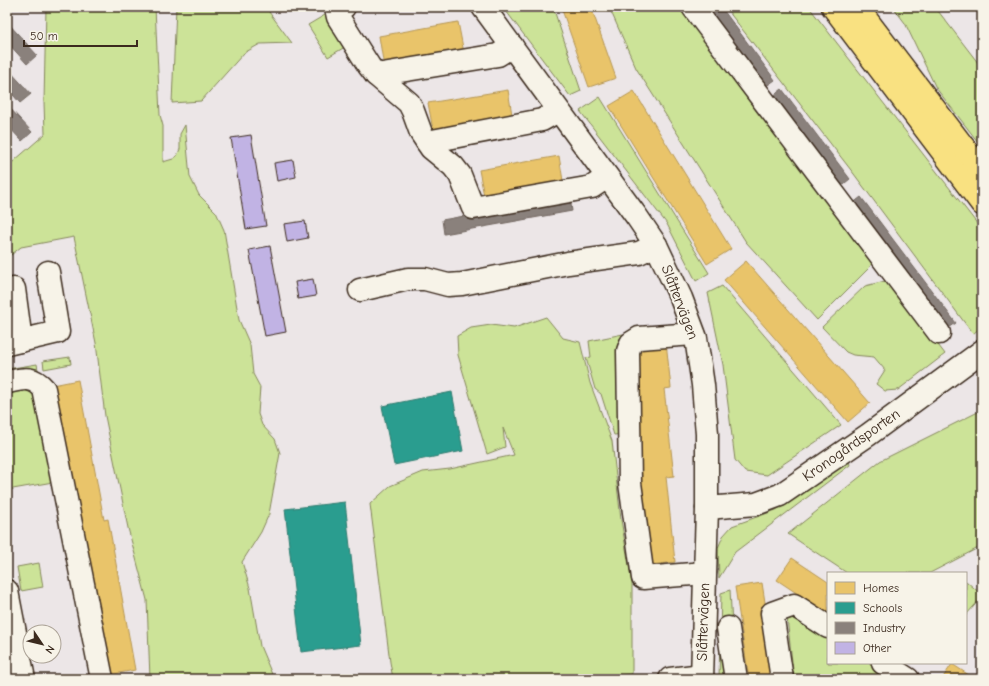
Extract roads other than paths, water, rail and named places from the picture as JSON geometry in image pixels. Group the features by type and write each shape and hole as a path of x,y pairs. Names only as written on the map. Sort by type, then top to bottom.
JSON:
{"highway":[{"path":"833,7 982,204"},
{"path":"857,7 982,171"}],"street":[{"path":"344,7 336,8 338,17 369,66 376,75 409,103 414,111 421,133 431,148 453,166 460,175 473,208 592,187 608,177"},
{"name":"Slåttervägen","path":"483,7 656,245 678,292 694,334 704,392 707,434 708,508 702,677"},
{"path":"693,7 939,332"},
{"path":"376,75 498,54 512,46"},
{"path":"427,142 542,120 558,111"},
{"path":"360,290 408,279 425,279 448,285 462,284 568,263 639,253 656,245"},
{"path":"14,290 14,342 58,332 48,272"},
{"path":"694,334 639,338 631,343 628,351 630,484 643,578 705,573"},
{"name":"Kronogårdsporten","path":"708,508 756,504 780,495 868,435 982,351"},
{"path":"7,382 28,378 40,383 44,389 102,679"},
{"path":"7,591 24,679"},
{"path":"782,679 772,613 794,605 827,626"},
{"path":"728,628 736,679"},
{"path":"885,664 908,679"},
{"path":"670,679 702,677"}]}
